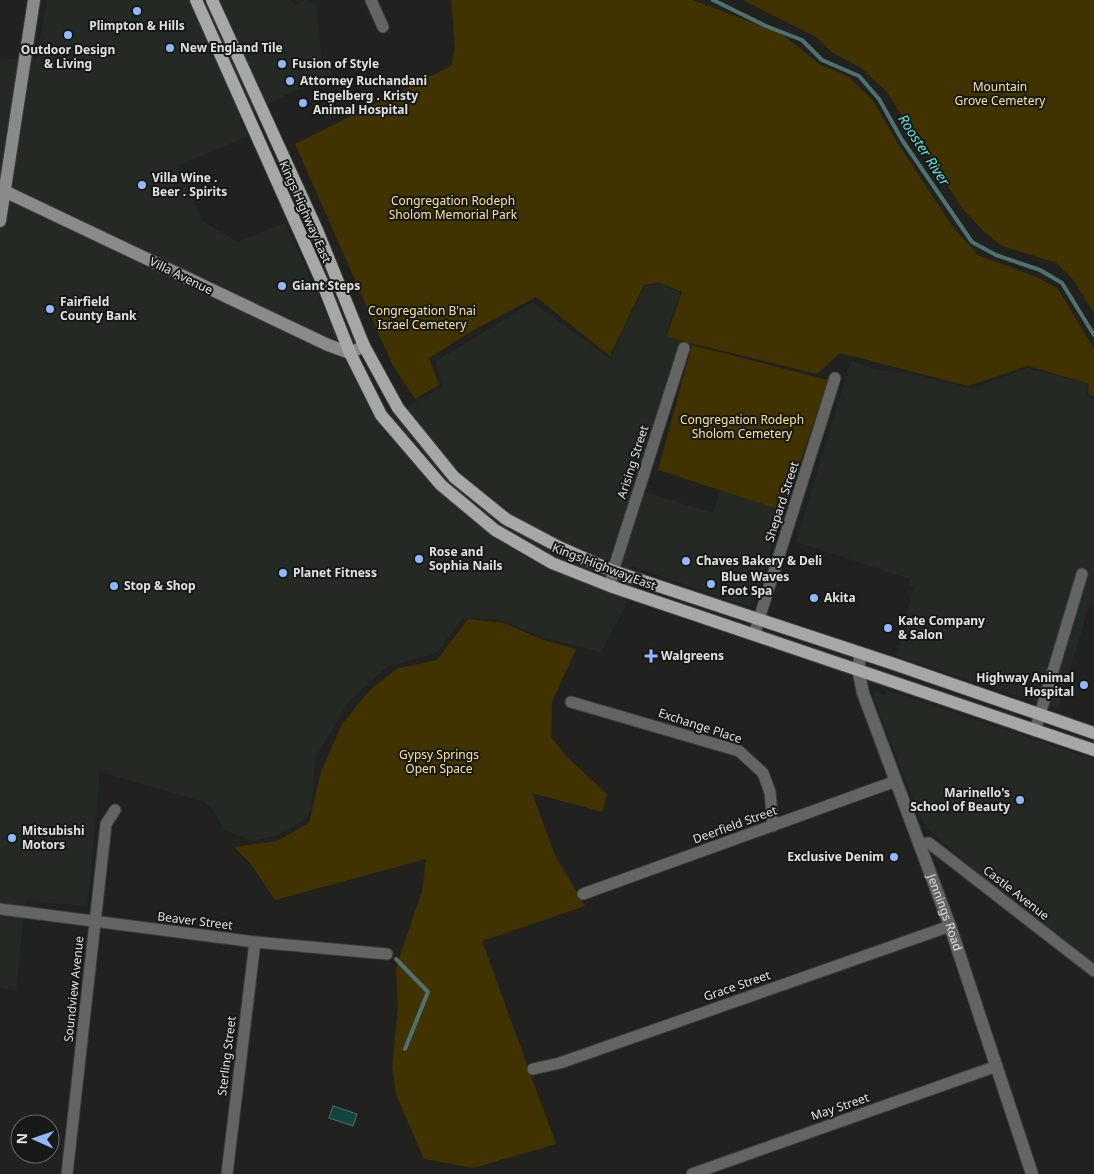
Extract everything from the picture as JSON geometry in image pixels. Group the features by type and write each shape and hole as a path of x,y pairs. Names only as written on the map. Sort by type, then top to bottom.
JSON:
{"main road":[{"path":"0,221 2,190 34,0"},
{"name":"Kings Highway East","path":"196,0 322,282 350,354 381,415 441,485 495,530 552,563 610,586 1094,750"},
{"name":"Kings Highway East","path":"212,0 316,230 364,346 398,408 454,477 506,519 559,547 612,571 861,653 1094,733"},
{"name":"Villa Avenue","path":"2,190 212,292 350,354"},
{"path":"350,354 364,346"}],"street":[{"path":"371,0 383,27"},
{"name":"Arising Street","path":"610,586 612,571 684,348"},
{"name":"Shepard Street","path":"754,635 835,378"},
{"path":"1035,730 1082,574"},
{"name":"Jennings Road","path":"861,653 858,669 863,693 950,926 1032,1174"},
{"name":"Exchange Place","path":"571,702 739,751 763,773 770,792 773,826"},
{"name":"Deerfield Street","path":"584,894 896,781"},
{"name":"Soundview Avenue","path":"67,1174 106,824 115,810"},
{"name":"Castle Avenue","path":"920,844 929,843 1094,971"},
{"name":"Beaver Street","path":"0,909 255,942 386,954"},
{"name":"Grace Street","path":"533,1069 560,1063 950,926"},
{"name":"Sterling Street","path":"227,1174 255,942"},
{"name":"May Street","path":"692,1174 997,1066"}],"shaded area":[{"path":"47,0 291,0 294,5 306,0 316,4 322,60 332,73 239,118 248,136 179,165 202,221 238,242 285,223 351,367 380,422 443,386 436,361 533,302 610,359 645,286 660,284 680,293 665,337 684,343 661,402 635,489 713,513 720,490 783,511 754,601 749,607 632,566 625,607 601,652 542,637 497,619 462,618 438,652 387,667 349,701 315,758 311,809 301,822 279,835 251,841 225,830 212,808 203,801 100,772 87,906 25,901 16,991 0,988 0,60 37,58"},
{"path":"851,361 877,370 908,373 971,389 1028,368 1088,384 1087,396 1094,399 1094,604 1090,603 1058,709 896,656 914,587 910,586 910,579 796,542"},
{"path":"887,690 1094,760 1094,963 994,887 927,828 919,815 874,699 875,691 886,695"}],"green space":[{"path":"451,0 692,0 781,33 819,64 849,77 874,102 897,142 952,226 978,255 1039,278 1058,289 1094,349 1094,397 1088,394 1089,384 1028,366 968,386 840,353 817,374 666,337 682,292 660,283 644,285 610,356 536,297 472,331 429,358 439,385 415,399 393,366 295,144 451,66 455,47"},
{"name":"Mountain Grove Cemetery","path":"743,0 1094,0 1094,313 1074,281 1057,263 1002,246 984,232 962,208 886,91 861,68 833,53 816,37"},
{"name":"Congregation Rodeph Sholom Cemetery","path":"692,345 828,380 784,511 658,470"},
{"name":"Gypsy Springs Open Space","path":"468,619 504,623 546,641 576,649 552,702 551,737 567,757 607,794 602,812 532,793 555,855 585,906 482,941 556,1144 473,1168 424,1159 396,1094 392,1068 398,1008 396,968 422,891 426,859 275,900 251,864 234,847 277,841 309,823 321,772 342,724 369,691 396,669 437,660"}],"water":[{"path":"333,1106 357,1114 353,1126 329,1118"}],"waterway":[{"name":"Rooster River","path":"713,0 766,26 802,40 822,60 859,76 879,99 902,140 972,242 996,255 1040,270 1062,283 1094,335"},
{"path":"396,959 428,992 405,1049"}],"place":[{"name":"Plimpton & Hills","path":"137,11"},
{"name":"Outdoor Design & Living","path":"68,35"},
{"name":"New England Tile","path":"170,48"},
{"name":"Fusion of Style","path":"282,64"},
{"name":"Attorney Ruchandani","path":"290,81"},
{"name":"Engelberg . Kristy Animal Hospital","path":"303,103"},
{"name":"Villa Wine . Beer . Spirits","path":"142,185"},
{"name":"Giant Steps","path":"282,286"},
{"name":"Fairfield County Bank","path":"50,309"},
{"name":"Rose and Sophia Nails","path":"419,559"},
{"name":"Chaves Bakery & Deli","path":"686,561"},
{"name":"Planet Fitness","path":"283,573"},
{"name":"Blue Waves Foot Spa","path":"711,584"},
{"name":"Stop & Shop","path":"114,586"},
{"name":"Akita","path":"814,598"},
{"name":"Kate Company & Salon","path":"888,628"},
{"name":"Walgreens","path":"651,656"},
{"name":"Highway Animal Hospital","path":"1084,685"},
{"name":"Marinello's School of Beauty","path":"1020,800"},
{"name":"Mitsubishi Motors","path":"12,838"},
{"name":"Exclusive Denim","path":"894,857"}],"park label":[{"name":"Congregation Rodeph Sholom Memorial Park","path":"453,208"},
{"name":"Congregation B'nai Israel Cemetery","path":"422,318"}]}
